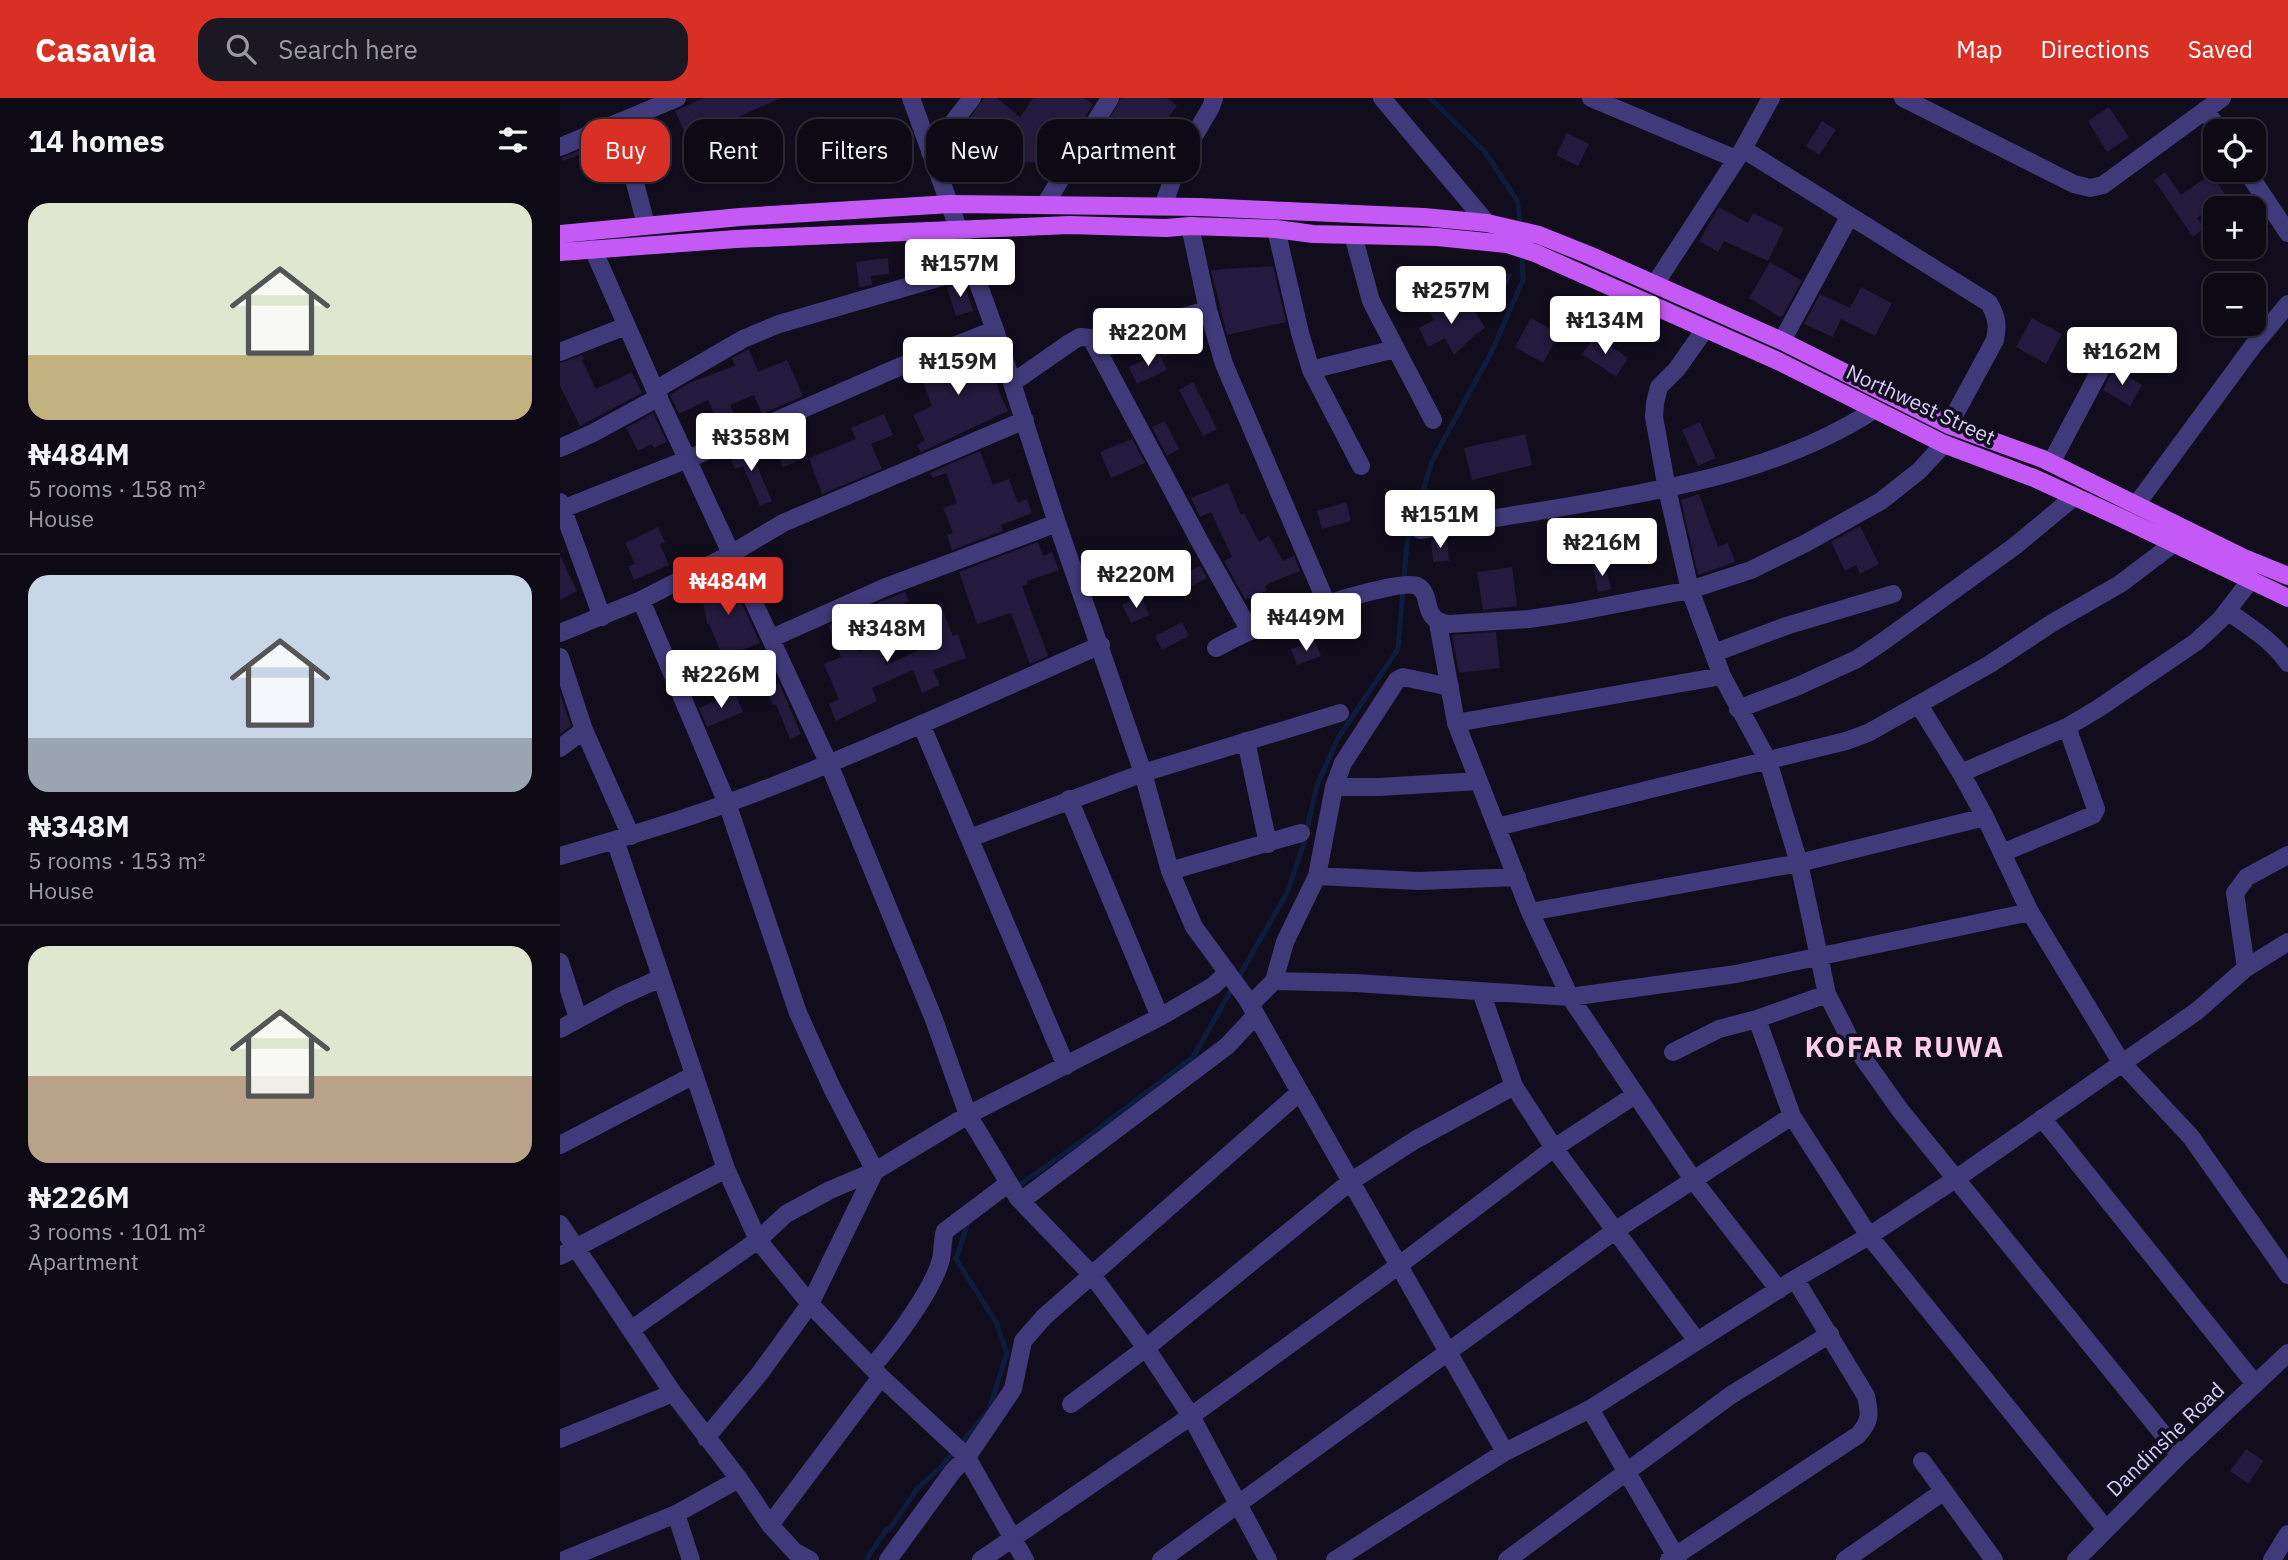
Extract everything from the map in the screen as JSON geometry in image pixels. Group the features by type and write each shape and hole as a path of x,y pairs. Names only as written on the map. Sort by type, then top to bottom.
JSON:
{"main road":[{"path":"560,234 646,225 950,204 1046,204 1424,217 1487,223 1509,236"},
{"path":"560,252 957,228 1070,225 1276,229 1313,234 1509,236"},
{"name":"Northwest Street","path":"1509,236 1539,234 1654,284 1782,341 1949,425 2051,463 2244,558 2288,576"},
{"name":"Northwest Street","path":"1509,236 1535,253 1778,362 1944,443 2074,497 2288,598"}],"street":[{"path":"626,119 677,98"},
{"path":"911,98 926,141"},
{"path":"956,119 972,98"},
{"path":"1046,204 1110,98"},
{"path":"1163,206 1179,162 1214,98"},
{"path":"1382,98 1487,223"},
{"path":"1591,98 1739,154 1849,216 1989,303 1996,315 1995,340 1949,425"},
{"path":"1654,284 1739,154 1771,98"},
{"path":"1908,99 2074,184 2090,188 2103,185 2222,98"},
{"path":"2205,110 2211,119"},
{"path":"560,147 581,138"},
{"path":"635,182 646,225"},
{"path":"942,182 995,330 1057,523 1101,645 1143,772 1170,871 1194,927 1251,1006 1505,1452"},
{"path":"2254,182 2288,233"},
{"path":"1782,341 1849,216"},
{"path":"1190,226 1208,310 1224,365 1327,604"},
{"path":"1276,229 1311,370 1361,466"},
{"path":"1353,235 1371,301 1433,420"},
{"path":"593,249 657,394 829,764 933,1017 968,1115 1014,1192 1093,1275 1146,1348 1191,1416 1268,1560"},
{"path":"560,448 593,433 743,339 779,324 972,268"},
{"path":"1098,351 1167,321 1208,310"},
{"path":"2136,505 2253,346 2284,315"},
{"path":"560,352 626,326"},
{"path":"1705,329 1677,369 1659,387 1655,403 1654,417 1667,489 1690,590 1738,709 1768,761 1799,863 1827,994 1851,1041 1900,1110 2180,1455"},
{"path":"601,617 561,507 688,459 899,367 995,330"},
{"path":"1012,383 1080,337 1091,338 1250,631"},
{"path":"1311,370 1395,349"},
{"path":"2051,463 2104,363"},
{"path":"1420,530 1667,489 1774,459 1845,429 1874,410"},
{"path":"560,633 641,600 731,554 782,523 1025,420"},
{"path":"1438,623 1529,619 1690,590 1751,570 1881,501 1919,471 1944,443"},
{"path":"1738,709 1797,687 1857,659 2015,546 2074,497"},
{"path":"772,639 886,587 1057,523"},
{"path":"1497,827 1768,761 1868,733 2120,584 2173,544"},
{"path":"1961,774 2067,727 2099,708 2196,642 2227,611 2250,581"},
{"path":"1216,648 1250,631 1327,604 1405,585 1422,590 1432,617 1438,623 1456,723 1530,912 1570,997 1694,1181 1779,1290"},
{"path":"1714,653 1786,626 1893,594"},
{"path":"641,600 727,803 798,1013 832,1088 875,1171"},
{"path":"2227,611 2262,635 2278,649 2288,663"},
{"path":"560,856 727,803 829,764 1101,645"},
{"path":"560,657 623,838 662,978 726,1170 758,1240 810,1304 967,1457 1025,1560"},
{"path":"1456,723 1723,676"},
{"path":"769,1525 877,1372 933,1277 941,1260 945,1231 1014,1192 1227,1046 1251,1006 1274,981 1284,942 1317,876 1334,787 1350,749 1397,680 1403,677 1450,687"},
{"path":"1919,705 1985,817 2030,912 2121,1062 2191,1137 2288,1275"},
{"path":"970,838 1143,772 1340,713"},
{"path":"921,724 1066,1066"},
{"path":"2002,853 2093,815 2096,809 2067,727"},
{"path":"560,748 584,730"},
{"path":"1247,741 1268,844"},
{"path":"1334,787 1478,781"},
{"path":"1069,799 1160,1017"},
{"path":"1530,912 1799,863 1985,817"},
{"path":"1170,871 1301,833"},
{"path":"2246,968 2235,893 2247,877 2288,855"},
{"path":"1317,876 1419,881 1517,877"},
{"path":"1274,981 1356,982 1570,997 1736,974 2030,912"},
{"path":"1335,1560 1365,1551 1505,1452 1590,1409 1696,1340 1869,1236 2197,1011 2246,968 2288,942"},
{"path":"560,962 578,1018"},
{"path":"632,1329 758,1240 786,1214 809,1200 875,1171 968,1115 1160,1017 1228,975"},
{"path":"560,1029 662,978"},
{"path":"1481,992 1514,1086 1554,1149 1696,1340"},
{"path":"1673,1052 1718,1029 1757,1019 1827,994"},
{"path":"1757,1019 1792,1115 1869,1236 2105,1528"},
{"path":"560,1145 694,1075"},
{"path":"1072,1404 1146,1348 1350,1182 1415,1140 1514,1086"},
{"path":"888,1560 953,1471 967,1457 1013,1389 1023,1341 1027,1335 1300,1092"},
{"path":"981,1560 1191,1416 1554,1149 1634,1095"},
{"path":"1161,1560 1616,1230 1792,1115"},
{"path":"2042,1118 2255,1384"},
{"path":"568,1252 726,1170"},
{"path":"706,1438 760,1373 810,1304 875,1171"},
{"path":"560,1224 568,1252 632,1329 673,1393 769,1525 795,1552 810,1560"},
{"path":"1590,1409 1627,1470 1674,1558 1858,1435 1867,1426 1870,1416 1866,1396 1795,1279"},
{"path":"1507,1560 1731,1395 1830,1334"},
{"name":"Dandinshe Road","path":"2076,1560 2105,1528 2288,1353"},
{"path":"560,1439 673,1393"},
{"path":"1922,1461 1994,1560"},
{"path":"564,1560 585,1556 676,1514 738,1479"},
{"path":"1845,1560 1944,1491"},
{"path":"676,1514 691,1560"},
{"path":"2272,1560 2288,1534"}],"building":[{"path":"703,98 781,98 738,117 739,119 684,119 684,131 675,111"},
{"path":"984,98 997,98 1020,117 1033,98 1084,98 1093,104 1084,119 1037,119 1037,162 1023,163 1023,119 969,119"},
{"path":"1121,98 1167,98 1177,106 1167,119 1109,119"},
{"path":"2109,107 2129,137 2107,152 2088,121"},
{"path":"1822,121 1836,130 1819,155 1806,146"},
{"path":"1567,133 1589,144 1578,166 1556,155"},
{"path":"581,150 581,154 563,161 561,158"},
{"path":"2165,172 2181,195 2203,180 2203,182 2217,182 2226,196 2203,196 2203,214 2197,218 2203,229 2193,237 2154,180"},
{"path":"1719,207 1748,223 1753,213 1784,228 1768,261 1724,241 1718,252 1699,241"},
{"path":"888,258 889,274 871,276 872,285 859,287 856,262"},
{"path":"1770,262 1802,281 1780,317 1749,298"},
{"path":"1273,266 1286,322 1227,335 1211,270"},
{"path":"1464,273 1512,274 1498,303 1473,295"},
{"path":"964,282 973,311 956,316 947,287"},
{"path":"1861,287 1892,303 1875,336 1841,319 1833,337 1804,324 1820,294 1850,308"},
{"path":"1444,298 1452,313 1470,303 1485,328 1454,355 1445,338 1428,347 1419,328 1434,320 1427,307"},
{"path":"1577,304 1600,318 1585,343 1562,328"},
{"path":"1531,318 1559,334 1543,363 1515,347"},
{"path":"2032,318 2062,334 2046,364 2016,347"},
{"path":"1172,332 1180,350 1164,357 1156,339"},
{"path":"1595,336 1628,358 1616,377 1582,354"},
{"path":"984,346 1008,411 921,452 917,445 925,441 913,415 932,406 919,371"},
{"path":"749,349 758,372 787,360 803,396 762,414 754,395 730,405 739,424 722,432 708,400 679,414 670,395 691,382 735,366 732,358"},
{"path":"1159,353 1167,370 1137,384 1129,367"},
{"path":"582,355 596,389 632,372 642,393 580,426 560,386 560,363"},
{"path":"2114,368 2142,385 2130,406 2103,390"},
{"path":"1193,382 1217,429 1203,436 1179,390"},
{"path":"653,413 667,442 654,448 652,444 638,451 626,428"},
{"path":"884,414 893,435 871,444 882,469 822,494 809,458 856,439 851,428"},
{"path":"1165,421 1179,449 1167,456 1152,427"},
{"path":"1700,422 1716,458 1698,466 1682,430"},
{"path":"790,427 805,458 783,467 770,436"},
{"path":"1525,434 1532,465 1472,480 1464,448"},
{"path":"1132,439 1145,463 1111,478 1100,452"},
{"path":"748,445 772,501 760,506 743,466 735,469 729,454"},
{"path":"980,451 993,485 1009,479 1018,503 1027,499 1032,513 1001,525 1003,531 952,550 947,535 953,533 943,508 957,503 946,473 933,478 930,473"},
{"path":"1228,483 1241,515 1244,513 1259,542 1269,536 1283,561 1294,556 1300,571 1272,582 1265,586 1267,591 1245,599 1224,561 1232,557 1211,512 1200,517 1191,498"},
{"path":"1699,494 1718,547 1728,543 1735,562 1698,575 1681,500"},
{"path":"1346,502 1351,521 1322,529 1317,511"},
{"path":"1860,526 1879,564 1860,574 1856,565 1845,571 1831,542"},
{"path":"658,527 665,542 660,544 669,565 634,580 628,566 635,564 625,543"},
{"path":"1447,537 1449,561 1433,562 1431,540"},
{"path":"1038,542 1043,556 1052,552 1059,570 1027,581 1028,584 1022,586 1048,656 1030,664 1011,613 977,624 959,572"},
{"path":"560,556 577,591 560,600"},
{"path":"1176,559 1184,574 1200,566 1207,578 1171,597 1157,569"},
{"path":"1605,563 1611,589 1598,592 1593,566"},
{"path":"1512,567 1517,606 1483,610 1477,572"},
{"path":"726,570 760,643 723,657 707,624 702,596 715,594 708,578"},
{"path":"905,592 909,601 881,613 877,603"},
{"path":"1141,596 1149,615 1131,623 1122,605"},
{"path":"943,611 953,636 958,634 966,658 933,670 940,685 922,693 913,670 872,688 877,701 836,721 829,704 839,699 824,664 841,657 828,625 845,618 859,652 878,644 886,665 926,647 917,621"},
{"path":"1182,622 1189,636 1162,650 1155,636"},
{"path":"1496,632 1500,668 1459,673 1452,635"},
{"path":"1315,641 1321,656 1297,665 1291,649"},
{"path":"779,683 801,734 790,739 776,704 773,705 766,688"},
{"path":"560,693 571,726 560,734"},
{"path":"735,693 743,712 707,727 699,708"},
{"path":"2246,1449 2264,1461 2248,1484 2230,1471"}],"waterway":[{"path":"1430,98 1485,152 1518,202 1520,226"},
{"path":"1238,978 1287,893 1304,843 1317,785 1338,738 1398,649 1407,543 1432,461 1492,351 1523,280 1522,253"},
{"path":"1015,1188 1193,1057 1233,987"},
{"path":"866,1560 918,1488 940,1468 989,1410 1007,1353 996,1322 956,1259 968,1223"}],"district":[{"name":"KOFAR RUWA","path":"1905,1046"}]}
